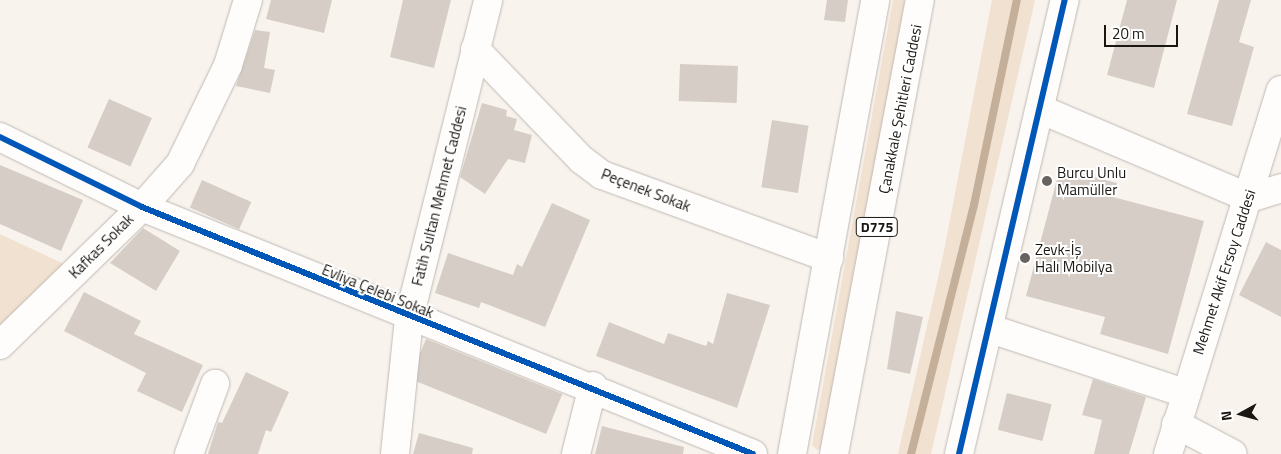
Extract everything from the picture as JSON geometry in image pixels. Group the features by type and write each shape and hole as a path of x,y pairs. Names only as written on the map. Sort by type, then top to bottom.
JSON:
{"street":[{"name":"Kafkas Sokak","path":"0,345 142,207 190,148 228,65 248,0"},
{"name":"Fatih Sultan Mehmet Caddesi","path":"395,454 409,318 488,0"},
{"name":"D775","path":"792,454 875,0"},
{"name":"Çanakkale Şehitleri Caddesi","path":"834,454 920,0"},
{"path":"959,454 991,329 1042,110 1065,0"},
{"name":"Peçenek Sokak","path":"475,49 582,160 602,175 829,258"},
{"name":"Mehmet Akif Ersoy Caddesi","path":"1168,454 1185,393 1249,198 1281,90"},
{"path":"1042,110 1249,198 1281,188"},
{"name":"Evliya Çelebi Sokak","path":"0,137 142,207 409,318 593,386 753,454"},
{"path":"991,329 1185,393"},
{"path":"189,454 215,384"},
{"path":"576,454 593,386"},
{"path":"1176,424 1233,454"}],"shaded area":[{"path":"893,0 905,0 889,101 823,447 817,450 812,445"},
{"path":"992,0 1035,0 931,454 898,454 943,256"},
{"path":"0,234 66,265 0,327"}],"building":[{"path":"271,0 332,0 324,33 266,19"},
{"path":"403,0 451,0 434,68 390,57"},
{"path":"827,0 848,0 845,22 824,20"},
{"path":"1127,0 1177,0 1154,88 1107,75"},
{"path":"1219,0 1251,0 1239,42 1254,47 1232,126 1187,114"},
{"path":"255,30 270,32 264,68 275,70 270,93 236,86"},
{"path":"680,64 738,66 737,103 679,101"},
{"path":"109,99 152,118 130,167 87,147"},
{"path":"482,103 507,110 506,116 517,119 514,130 532,135 525,163 508,159 485,194 460,177"},
{"path":"772,120 809,126 798,193 761,187"},
{"path":"0,165 83,200 61,251 0,224"},
{"path":"1060,168 1117,183 1113,197 1204,221 1168,354 1100,334 1105,317 1026,296"},
{"path":"202,180 251,202 239,229 190,207"},
{"path":"552,203 590,220 545,327 481,302 479,308 435,293 448,253 513,275 517,264 522,267"},
{"path":"143,228 180,251 156,291 110,263"},
{"path":"1266,242 1281,250 1281,317 1239,295"},
{"path":"84,292 141,321 134,334 203,365 182,412 137,391 146,373 64,331"},
{"path":"727,293 770,305 737,408 596,356 609,322 664,344 668,333 706,346 708,341 713,344"},
{"path":"896,311 923,317 910,374 887,369"},
{"path":"426,339 562,394 546,434 410,379"},
{"path":"246,372 289,392 271,432 266,430 258,454 208,454 218,422 222,423"},
{"path":"1093,379 1146,397 1129,454 1094,454 1102,420 1082,415"},
{"path":"1007,393 1052,404 1042,441 998,430"},
{"path":"602,426 684,447 683,454 595,454"},
{"path":"419,433 473,448 472,454 413,454"}],"waterway":[{"path":"911,454 974,205 1017,0"}],"cycle path":[{"path":"959,454 1065,0"},
{"path":"0,137 142,207 753,454"}],"place":[{"name":"Burcu Unlu Mamüller","path":"1047,181"},
{"name":"Zevk-İş Halı Mobilya","path":"1025,258"}]}
